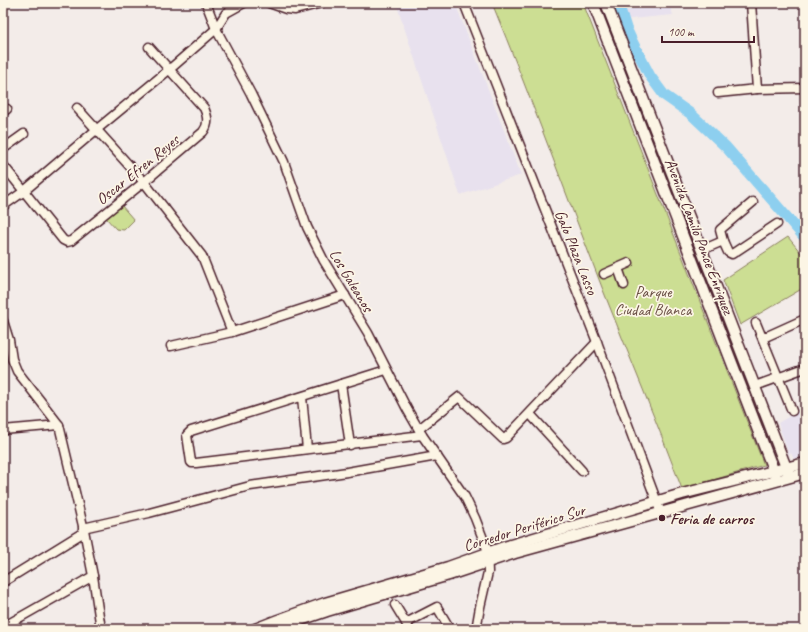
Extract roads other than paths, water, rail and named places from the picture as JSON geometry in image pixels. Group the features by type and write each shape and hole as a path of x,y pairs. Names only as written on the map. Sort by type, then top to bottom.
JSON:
{"main road":[{"name":"Avenida Camilo Ponce Enriquez","path":"593,3 776,476"},
{"name":"Avenida Camilo Ponce Enriquez","path":"606,3 788,473"},
{"path":"754,418 766,414"},
{"name":"Corredor Periférico Sur","path":"788,473 805,463"},
{"name":"Corredor Periférico Sur","path":"255,629 325,603 487,557 682,494 788,473 805,473"},
{"name":"Corredor Periférico Sur","path":"274,629 327,611 449,575 487,557 515,553 661,513 776,476"}],"street":[{"name":"Los Galeanos","path":"206,3 216,29 251,94 284,162 306,223 320,254 368,333 386,370 420,432 465,497 475,518 487,557"},
{"path":"3,206 24,192 170,69 216,29 226,13 244,3"},
{"path":"269,3 286,9 295,10 322,3"},
{"name":"Galo Plaza Lasso","path":"464,3 598,342 661,513"},
{"path":"751,3 757,89"},
{"path":"149,46 170,69"},
{"name":"Oscar Efren Reyes","path":"24,192 63,240 67,242 71,241 144,182 207,127 208,120 204,108 170,69"},
{"path":"718,93 757,89 805,88"},
{"path":"77,108 144,182 202,256 232,332"},
{"path":"3,149 24,134"},
{"path":"4,168 24,192"},
{"path":"753,202 720,230 728,252 732,254 776,224"},
{"path":"702,250 723,241"},
{"path":"604,274 629,263"},
{"path":"618,268 624,285"},
{"path":"171,346 232,332 345,295"},
{"path":"762,338 805,319"},
{"path":"3,321 9,340 12,359 17,371 59,425 84,530 101,629"},
{"path":"756,322 792,411"},
{"path":"386,370 191,430 187,435 192,464 307,448 350,445 420,432 459,397 503,439 510,436 598,342"},
{"path":"755,386 805,368"},
{"path":"341,384 350,445"},
{"path":"302,397 307,448"},
{"path":"530,414 582,472"},
{"path":"3,430 59,425"},
{"path":"3,582 84,530 250,486 347,472 437,456"},
{"path":"478,629 477,624 488,572 487,557"},
{"path":"3,626 93,576"},
{"path":"395,605 408,626 437,607 450,629"}],"waterway":[{"path":"618,3 626,28 634,45 650,76 664,95 691,114 726,147 805,238"}],"place":[{"name":"Feria de carros","path":"662,518"}],"park label":[{"name":"Parque Ciudad Blanca","path":"653,300"}]}
